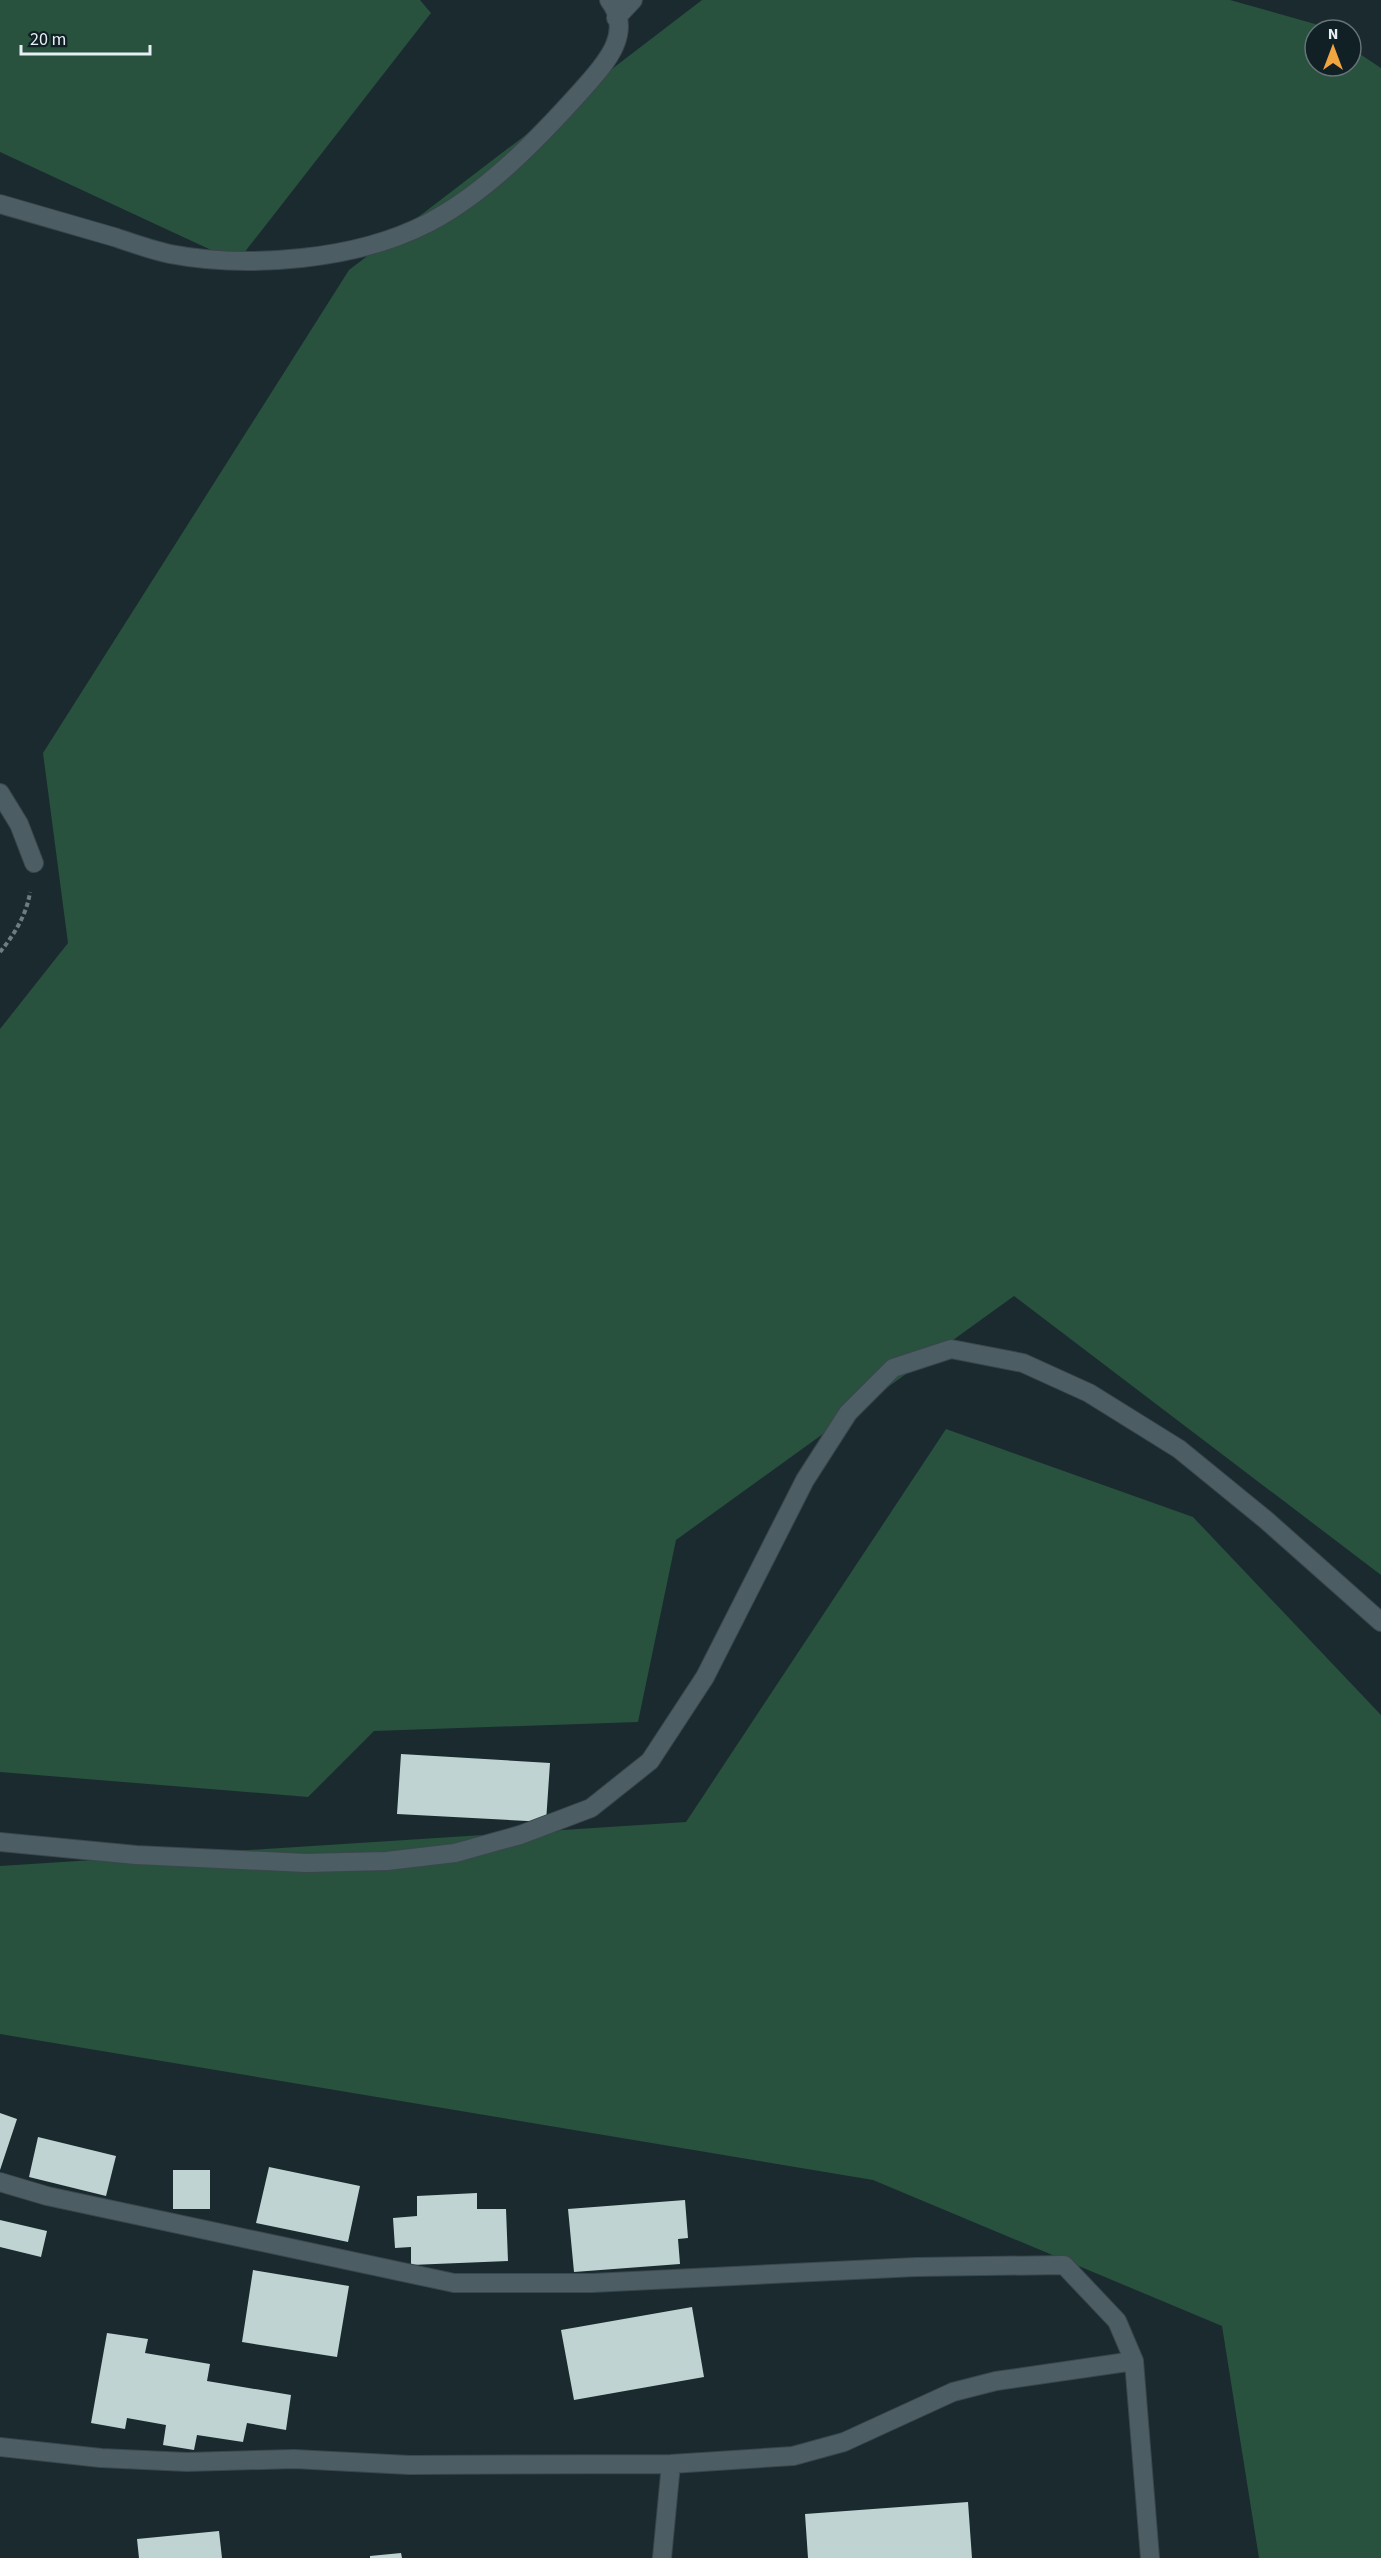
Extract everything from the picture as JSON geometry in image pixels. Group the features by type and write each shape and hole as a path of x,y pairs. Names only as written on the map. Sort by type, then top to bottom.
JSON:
{"street":[{"path":"0,204 170,254 237,262 302,258 363,247 428,224 484,185 540,137 608,61 620,33 615,7 609,0"},
{"path":"616,18 633,0"},
{"path":"0,793 19,824 34,863"},
{"path":"0,1842 136,1855 284,1862 387,1861 455,1852 520,1835 591,1808 650,1761 657,1752 705,1677 804,1480 848,1413 893,1368 951,1349 1023,1363 1089,1393 1179,1449 1266,1520 1381,1622"},
{"path":"0,2182 47,2196 454,2283 592,2283 916,2267 1064,2265 1117,2321 1134,2361 1150,2558"},
{"path":"0,2446 101,2458 187,2462 294,2459 410,2465 671,2464 792,2456 844,2442 952,2391 996,2381 1134,2361"},
{"path":"662,2558 671,2464"}],"path":[{"path":"0,952 11,938 28,904 34,863"}],"green space":[{"path":"0,0 420,0 431,13 237,262 0,152"},
{"path":"702,0 1230,0 1303,21 1303,78 1363,78 1363,56 1381,68 1381,1575 1014,1296 676,1540 638,1722 374,1731 308,1797 0,1772 0,1029 68,943 43,753 349,270"},
{"path":"946,1429 1193,1517 1381,1715 1381,2558 1259,2558 1222,2326 873,2180 0,2034 0,1866 686,1822"}],"building":[{"path":"401,1754 550,1763 546,1822 397,1814"},
{"path":"0,2113 17,2119 0,2170"},
{"path":"38,2137 116,2156 106,2196 29,2177"},
{"path":"269,2167 360,2186 348,2242 256,2223"},
{"path":"173,2170 210,2170 210,2209 173,2209"},
{"path":"477,2193 477,2209 506,2209 508,2261 411,2265 411,2247 395,2248 393,2218 417,2216 417,2196"},
{"path":"685,2200 688,2238 678,2239 680,2264 574,2272 568,2209"},
{"path":"0,2220 47,2231 41,2257 0,2247"},
{"path":"253,2270 349,2286 337,2357 242,2342"},
{"path":"692,2307 704,2377 574,2400 561,2330"},
{"path":"107,2333 148,2339 145,2353 210,2364 207,2381 291,2395 286,2430 247,2423 243,2442 197,2435 194,2450 163,2445 166,2425 127,2418 125,2429 91,2423"},
{"path":"968,2502 972,2558 808,2558 805,2514"},
{"path":"219,2531 222,2558 139,2558 137,2539"},
{"path":"401,2553 402,2558 370,2558 370,2556"}]}
